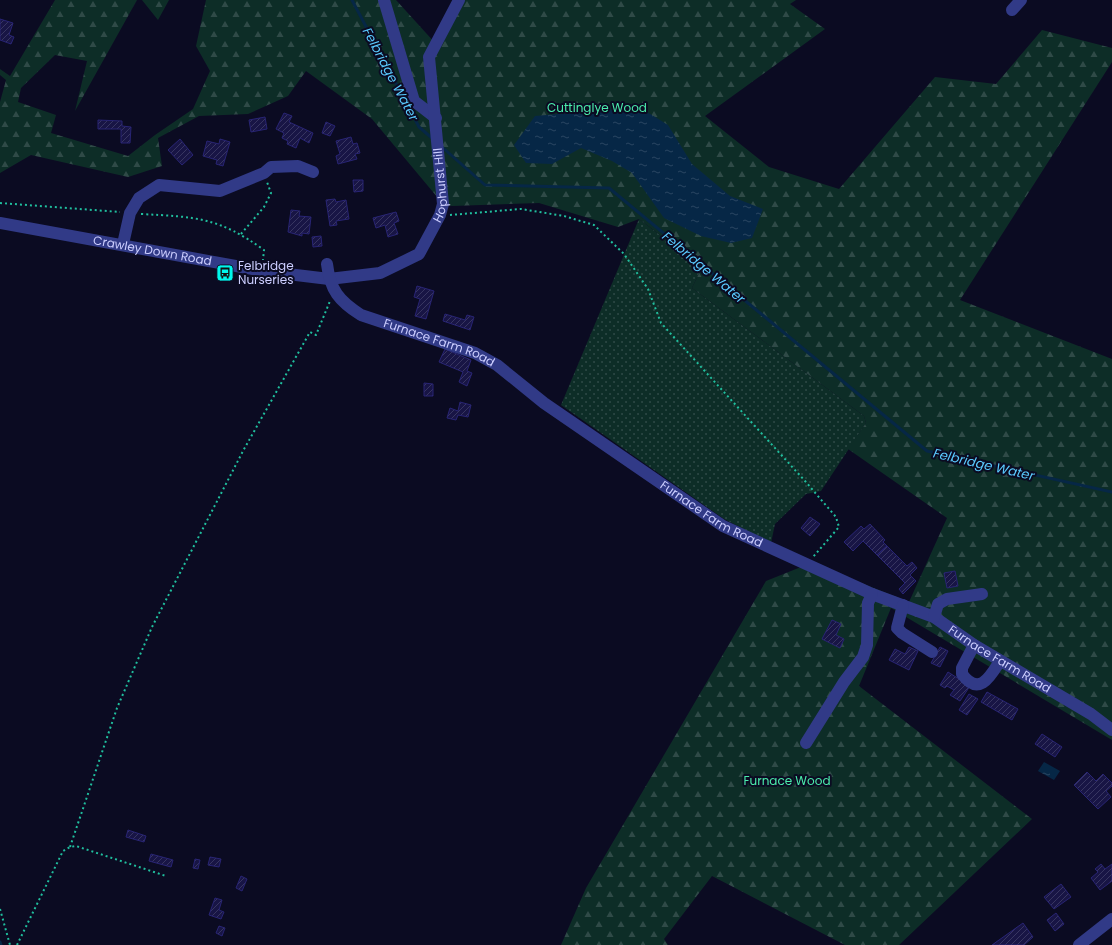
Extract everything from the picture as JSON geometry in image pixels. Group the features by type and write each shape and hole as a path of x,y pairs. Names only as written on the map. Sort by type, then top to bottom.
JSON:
{"street":[{"path":"384,0 414,101 436,118"},
{"name":"Hophurst Hill","path":"329,279 380,274 419,254 440,215 443,204 429,57 459,0"},
{"path":"1012,10 1021,0"},
{"path":"123,244 130,213 139,198 159,185 220,191 264,173 271,167 298,166 313,172"},
{"name":"Crawley Down Road","path":"0,223 123,244 263,271 329,279"},
{"name":"Furnace Farm Road","path":"327,264 329,279 334,291 347,306 362,315 475,354 497,365 544,403 723,526 872,594 934,617 974,645 1091,714 1112,730"},
{"path":"806,743 844,682 863,658 867,645 868,603 872,594"},
{"path":"934,617 938,604 942,602 982,594"},
{"path":"903,605 897,628 902,633 932,652"},
{"path":"974,645 962,668 962,674 973,684 978,685 985,683 1000,661"},
{"path":"1079,945 1112,919"}],"path":[{"path":"241,234 264,207 271,193 264,173"},
{"path":"0,202 130,213 191,216 210,221 241,234 264,250 263,271"},
{"path":"440,215 521,209 564,216 594,225 624,254 648,289 661,323 836,517 839,527 805,564"},
{"path":"70,847 117,708 152,627 243,451 293,361 310,332 316,335 334,291"},
{"path":"17,945 64,851 70,847 76,846 166,876"},
{"path":"0,909 10,945"}],"green space":[{"path":"55,0 137,0 75,111 87,61 55,55 21,88 18,102 56,115 51,133 128,156 193,109 210,71 196,46 206,0 396,0 436,44 459,0 796,0 790,4 825,29 705,116 769,167 839,189 935,77 996,84 1042,30 1112,48 1112,62 960,300 1112,359 1112,740 891,608 859,686 1032,819 899,945 845,945 712,876 664,939 668,945 561,945 586,888 766,581 811,563 909,602 947,518 848,449 866,423 864,416 692,288 702,267 639,219 618,227 539,203 452,206 443,204 372,119 306,71 288,96 248,114 199,116 158,138 162,166 128,177 31,155 0,173 0,102 6,80 0,75 0,69 10,76"},
{"path":"142,0 169,0 158,20"},
{"path":"639,219 702,267 692,288 864,416 866,423 821,491 806,494 775,524 771,543 724,519 561,405"}],"water":[{"path":"639,107 668,125 692,164 730,196 763,209 752,238 731,243 701,236 664,218 632,173 612,161 581,148 552,164 526,163 514,145 535,116"},
{"path":"1044,762 1060,771 1054,780 1038,771"}],"building":[{"path":"0,19 13,23 9,35 14,37 11,44 0,40"},
{"path":"284,113 292,116 289,122 313,133 309,143 300,138 296,148 287,144 288,141 282,138 284,133 276,129"},
{"path":"265,117 267,129 251,132 249,120"},
{"path":"98,120 122,121 122,126 131,127 130,143 121,143 121,129 98,129"},
{"path":"326,122 335,126 330,136 322,133"},
{"path":"351,137 353,144 357,143 360,153 355,154 357,159 338,164 336,156 340,154 336,141"},
{"path":"180,139 193,155 182,165 168,150"},
{"path":"220,139 230,142 223,166 216,164 217,160 203,156 207,141 219,144"},
{"path":"353,180 363,180 363,191 354,192"},
{"path":"335,199 336,202 346,200 349,219 336,221 337,225 330,226 326,200"},
{"path":"291,210 300,211 299,216 311,217 309,234 302,233 302,236 288,232"},
{"path":"396,212 399,221 394,223 398,234 388,237 385,225 376,228 373,218"},
{"path":"321,236 322,246 313,247 312,237"},
{"path":"417,286 434,291 426,319 415,316 420,299 414,297"},
{"path":"445,314 465,320 467,315 474,317 470,330 443,321"},
{"path":"445,349 471,360 467,371 472,373 467,386 459,382 463,372 439,362"},
{"path":"424,383 433,384 433,396 424,396"},
{"path":"460,402 471,405 468,417 458,415 456,420 447,418 450,408 458,411"},
{"path":"810,517 820,524 810,536 801,528"},
{"path":"870,524 885,540 883,542 887,546 877,555 863,541 853,551 844,542 861,526 864,529"},
{"path":"887,546 907,566 912,562 917,568 910,575 916,581 903,594 899,589 905,583 877,555"},
{"path":"955,571 958,586 947,588 944,573"},
{"path":"832,620 841,624 836,635 844,639 840,648 822,639"},
{"path":"909,647 918,651 909,670 889,660 895,649 905,654"},
{"path":"940,647 948,651 940,667 931,663"},
{"path":"948,672 970,686 960,701 950,695 954,690 947,686 945,688 940,685"},
{"path":"987,692 1018,709 1012,720 981,702"},
{"path":"969,694 978,699 967,715 959,710"},
{"path":"1042,734 1062,747 1055,757 1035,744"},
{"path":"1087,772 1096,781 1103,774 1112,783 1112,786 1106,791 1111,797 1098,809 1074,785"},
{"path":"128,830 146,836 144,842 126,837"},
{"path":"151,854 173,860 171,867 149,861"},
{"path":"210,857 221,859 219,867 208,865"},
{"path":"195,859 200,860 198,869 193,868"},
{"path":"1101,864 1105,869 1112,864 1112,881 1100,890 1091,878 1098,872 1095,869"},
{"path":"241,876 247,879 242,891 236,888"},
{"path":"1061,884 1071,897 1054,909 1044,897"},
{"path":"215,898 222,900 219,910 224,912 221,919 209,915"},
{"path":"1056,913 1064,924 1055,931 1047,920"},
{"path":"1023,923 1033,937 1024,945 992,945"},
{"path":"219,926 225,928 222,936 216,933"}],"waterway":[{"name":"Felbridge Water","path":"352,0 419,127 433,139"},
{"name":"Felbridge Water","path":"442,147 485,185 609,188 927,451 1112,492"}],"place":[{"name":"Felbridge Nurseries","path":"225,273"}],"park label":[{"name":"Cuttinglye Wood","path":"597,108"},
{"name":"Furnace Wood","path":"787,781"}]}
